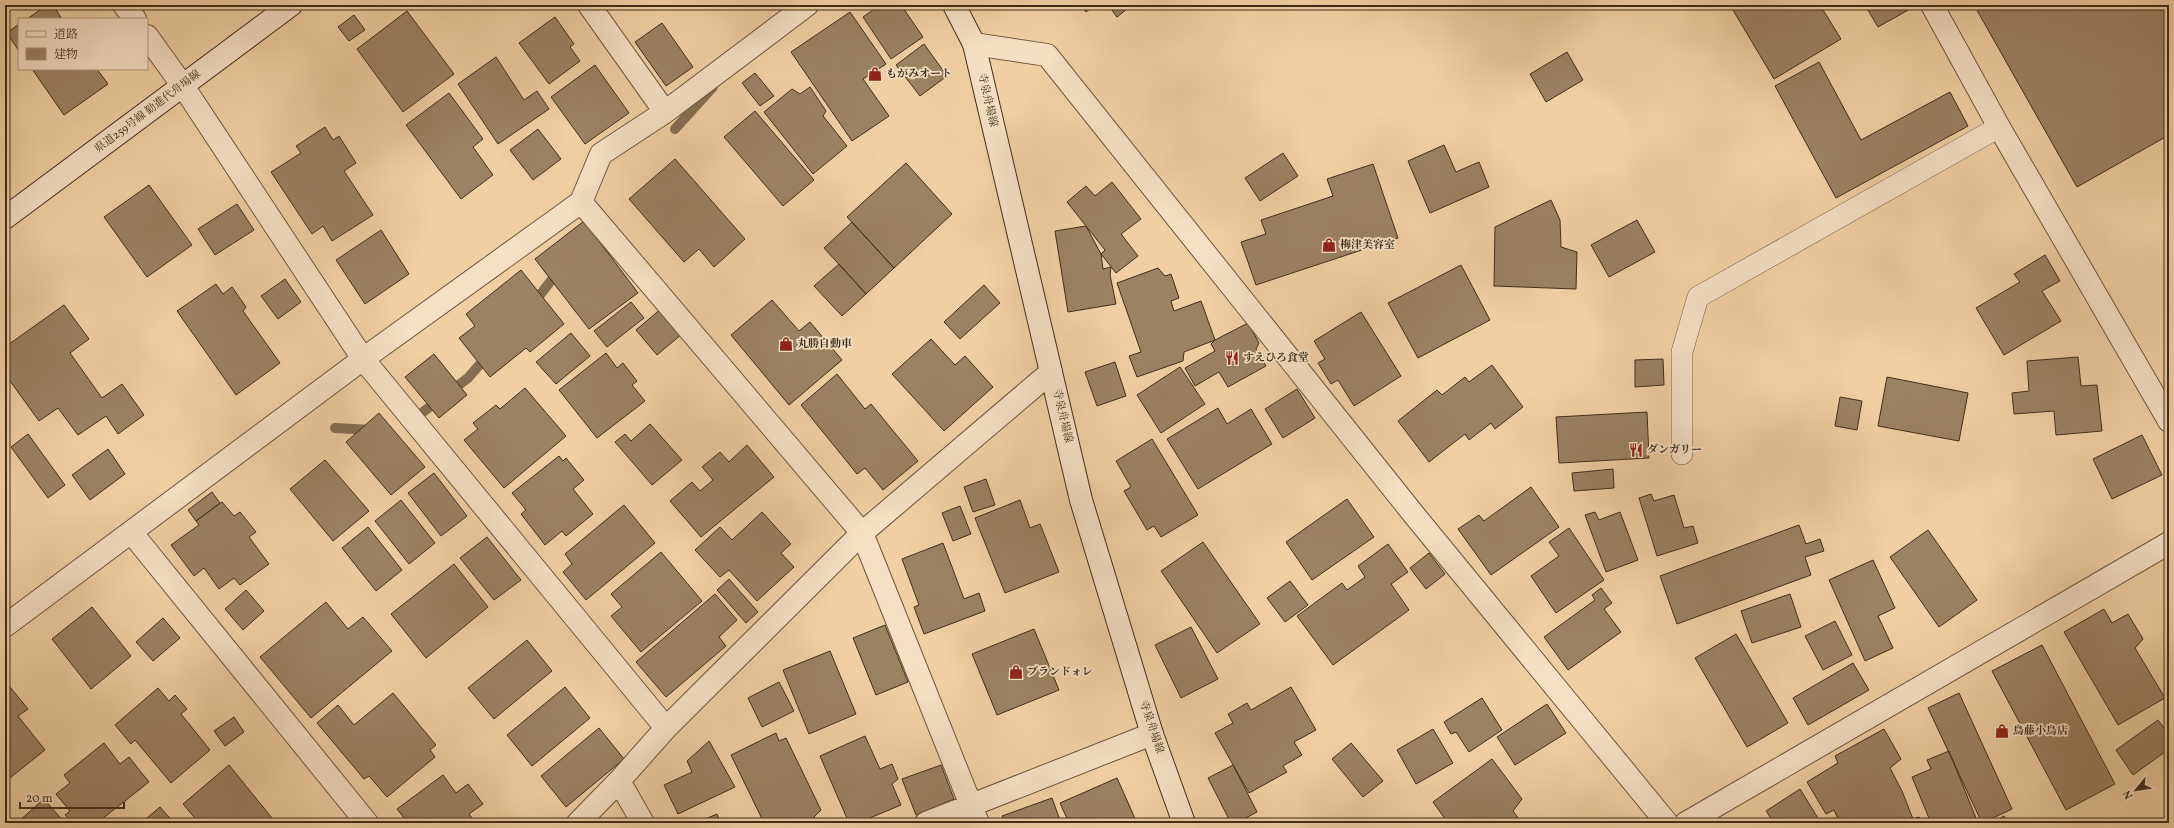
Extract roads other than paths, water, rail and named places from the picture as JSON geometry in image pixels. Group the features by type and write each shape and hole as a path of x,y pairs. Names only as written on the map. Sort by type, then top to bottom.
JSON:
{"street":[{"path":"124,5 133,18"},
{"name":"県道259号線 勧進代舟場線","path":"5,218 291,5"},
{"path":"589,5 665,112"},
{"path":"5,626 363,359 581,202 601,154 665,112 807,5"},
{"name":"寺泉舟場線","path":"954,5 974,44 1081,500 1152,734 1184,823"},
{"path":"1932,5 1999,127 2169,421"},
{"path":"148,37 183,86 363,359 666,728"},
{"path":"974,44 1047,55 1415,516 1667,823"},
{"path":"581,202 862,533 974,814"},
{"path":"578,823 619,781 666,728 862,533 1052,372"},
{"path":"131,532 367,823"},
{"path":"1686,823 2169,543"},
{"path":"926,823 974,814 1152,734"},
{"path":"619,781 643,823"}],"lane":[{"path":"1682,454 1682,352 1698,297 1999,127"}],"waterway":[{"path":"675,129 713,87"},
{"path":"533,304 560,269"},
{"path":"419,415 468,378 488,355"},
{"path":"335,428 372,430"}],"place":[{"name":"もがみオート","path":"875,74"},
{"name":"梅津美容室","path":"1329,245"},
{"name":"丸勝自動車","path":"786,344"},
{"name":"すえひろ食堂","path":"1232,358"},
{"name":"ダンガリー","path":"1636,450"},
{"name":"ブランドォレ","path":"1016,672"},
{"name":"鳥藤小鳥店","path":"2002,731"}]}
